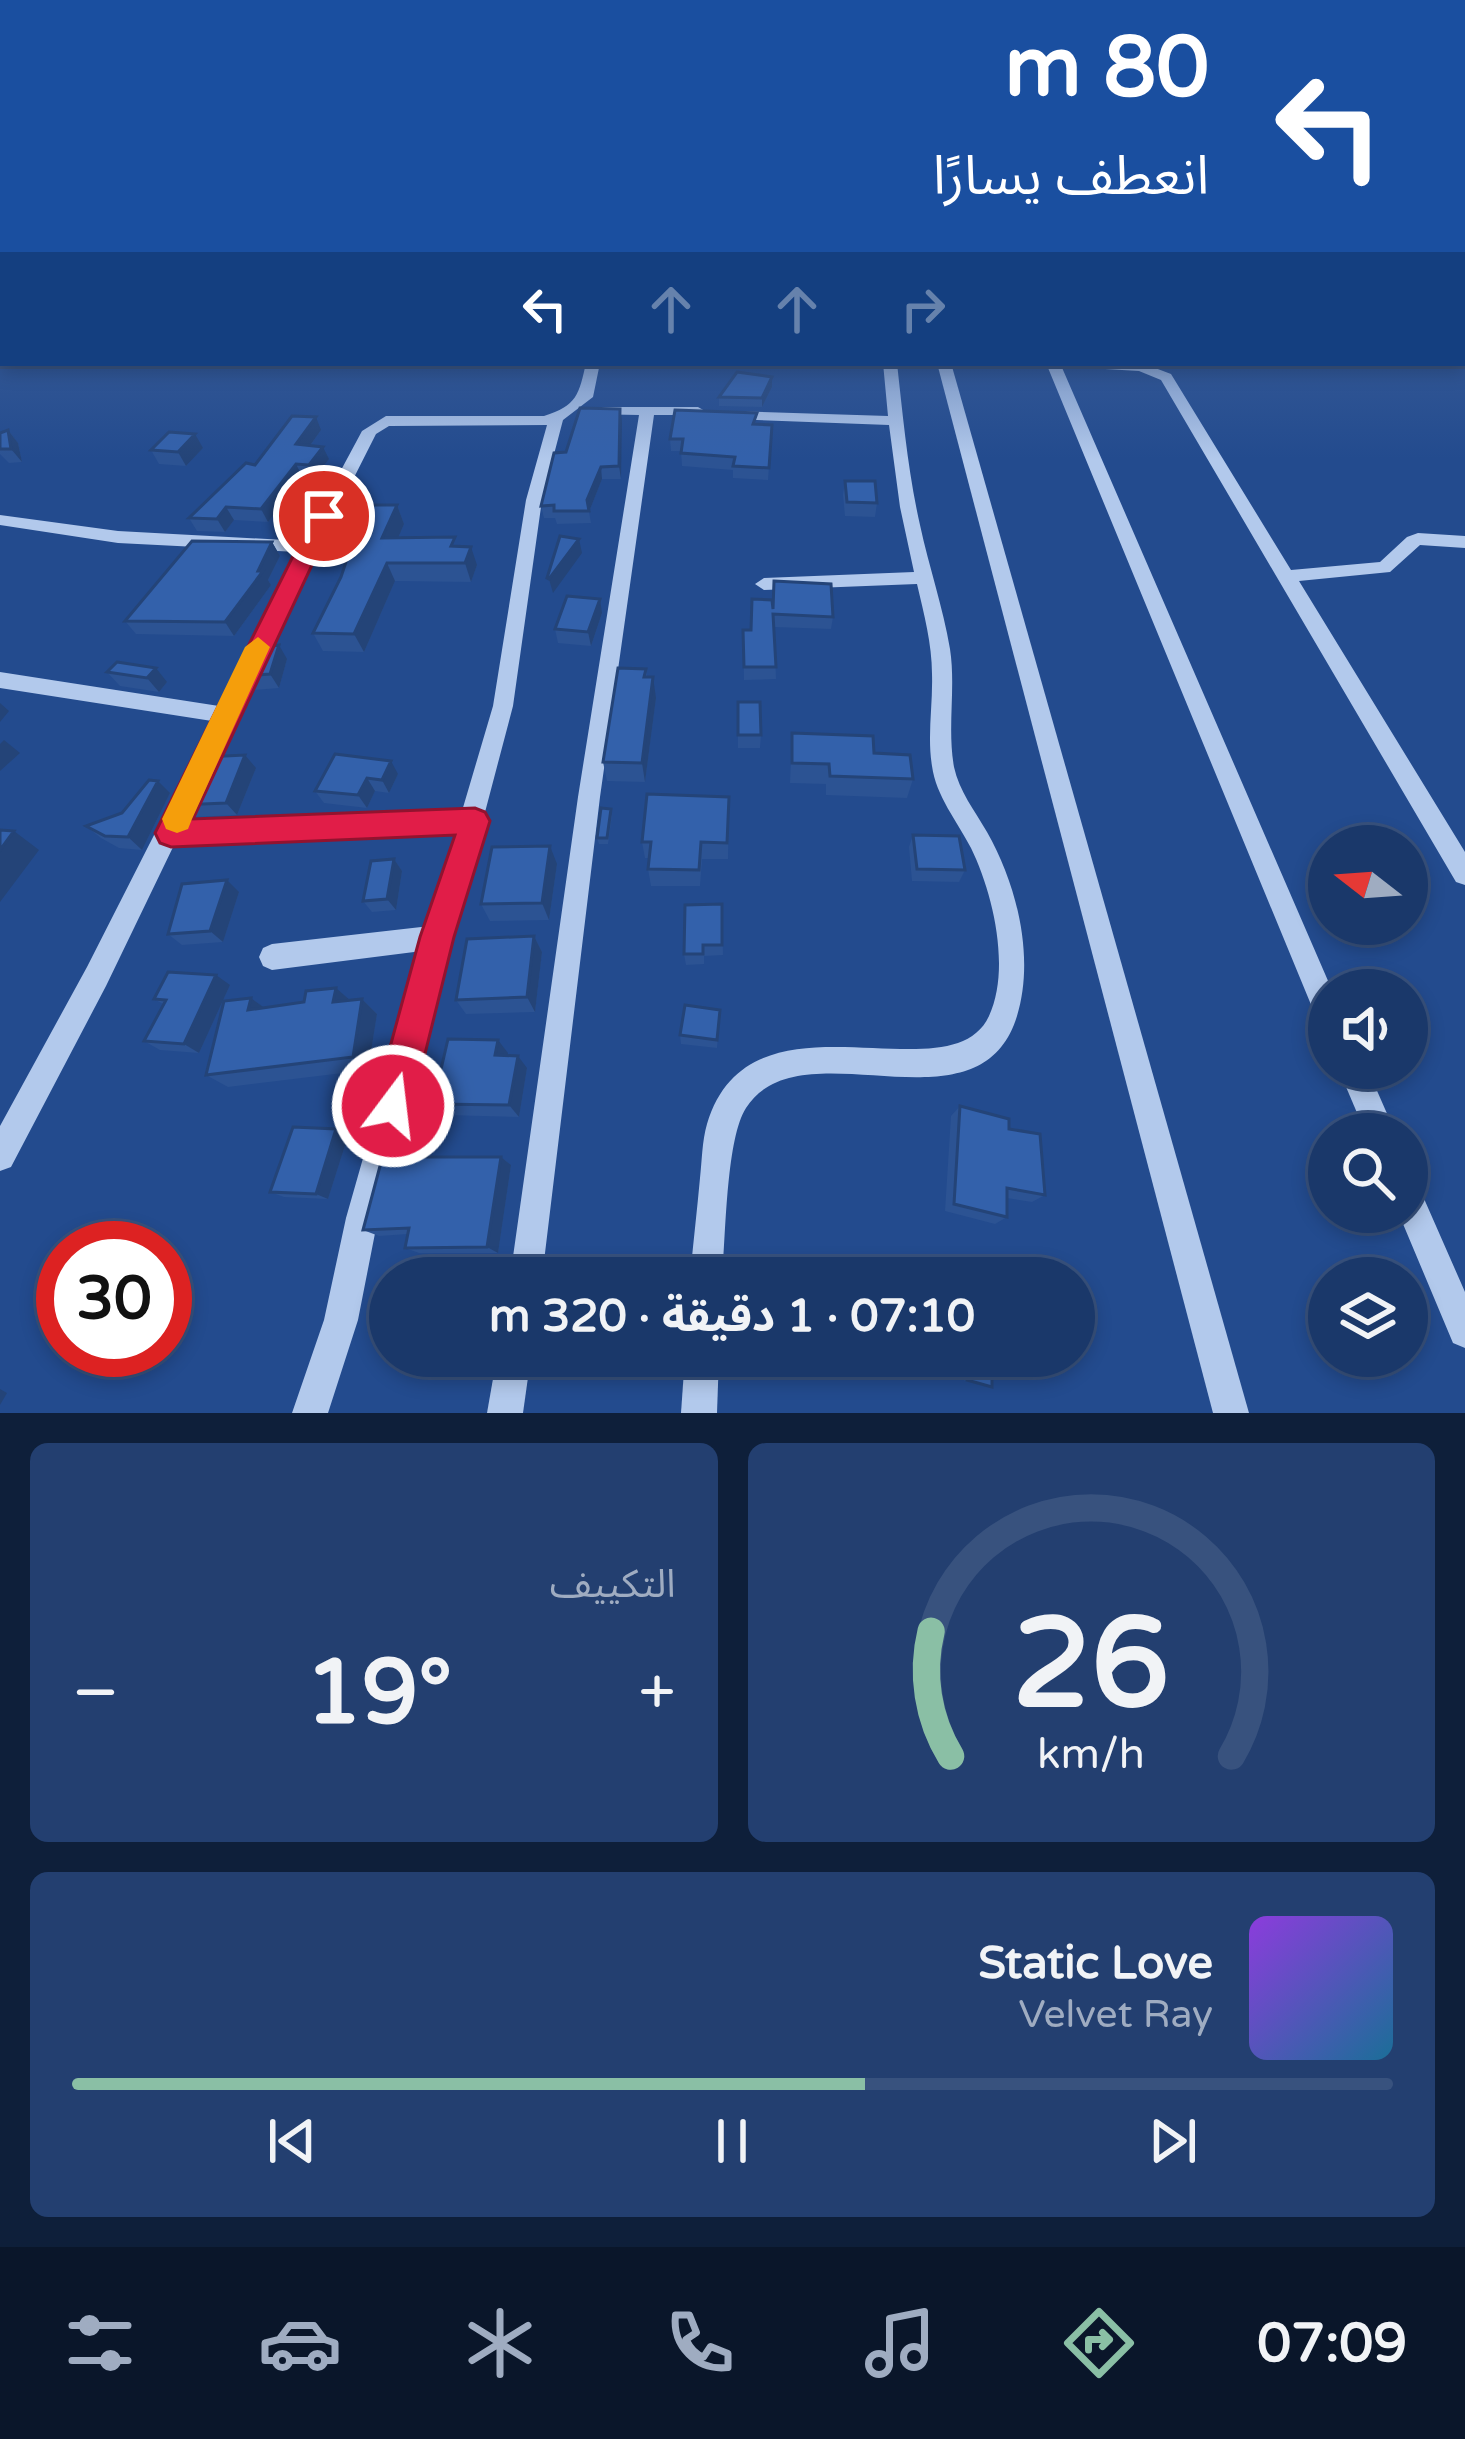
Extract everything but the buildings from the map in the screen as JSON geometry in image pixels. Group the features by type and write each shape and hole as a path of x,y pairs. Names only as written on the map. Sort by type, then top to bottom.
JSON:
{"street":[{"path":"310,1413 341,1320 362,1218 437,937 475,821 503,706 534,500 564,415 586,397 592,366"},
{"path":"708,1257 721,1126 728,1105 745,1082 778,1065 827,1058 911,1066 963,1057 986,1046 1000,1028 1010,1000 1006,927 991,871 943,769 945,682 923,578 890,366"},
{"path":"945,366 1231,1413"},
{"path":"1054,366 1310,969"},
{"path":"1124,366 1166,377 1465,874"},
{"path":"529,1257 589,797 647,412"},
{"path":"0,1156 171,833 305,548 378,423 647,412 896,421"},
{"path":"0,520 118,537 305,548"},
{"path":"1289,576 1384,568 1397,562 1418,539 1465,542"},
{"path":"764,584 923,578"},
{"path":"0,680 225,715"},
{"path":"171,833 475,821"},
{"path":"272,957 437,937"},
{"path":"1423,1233 1465,1331"},
{"path":"505,1413 511,1377"},
{"path":"699,1413 701,1377"}],"slow traffic":[{"path":"177,819 258,647"}],"route":[{"path":"324,516 171,833 475,821 437,937 393,1106"}]}
